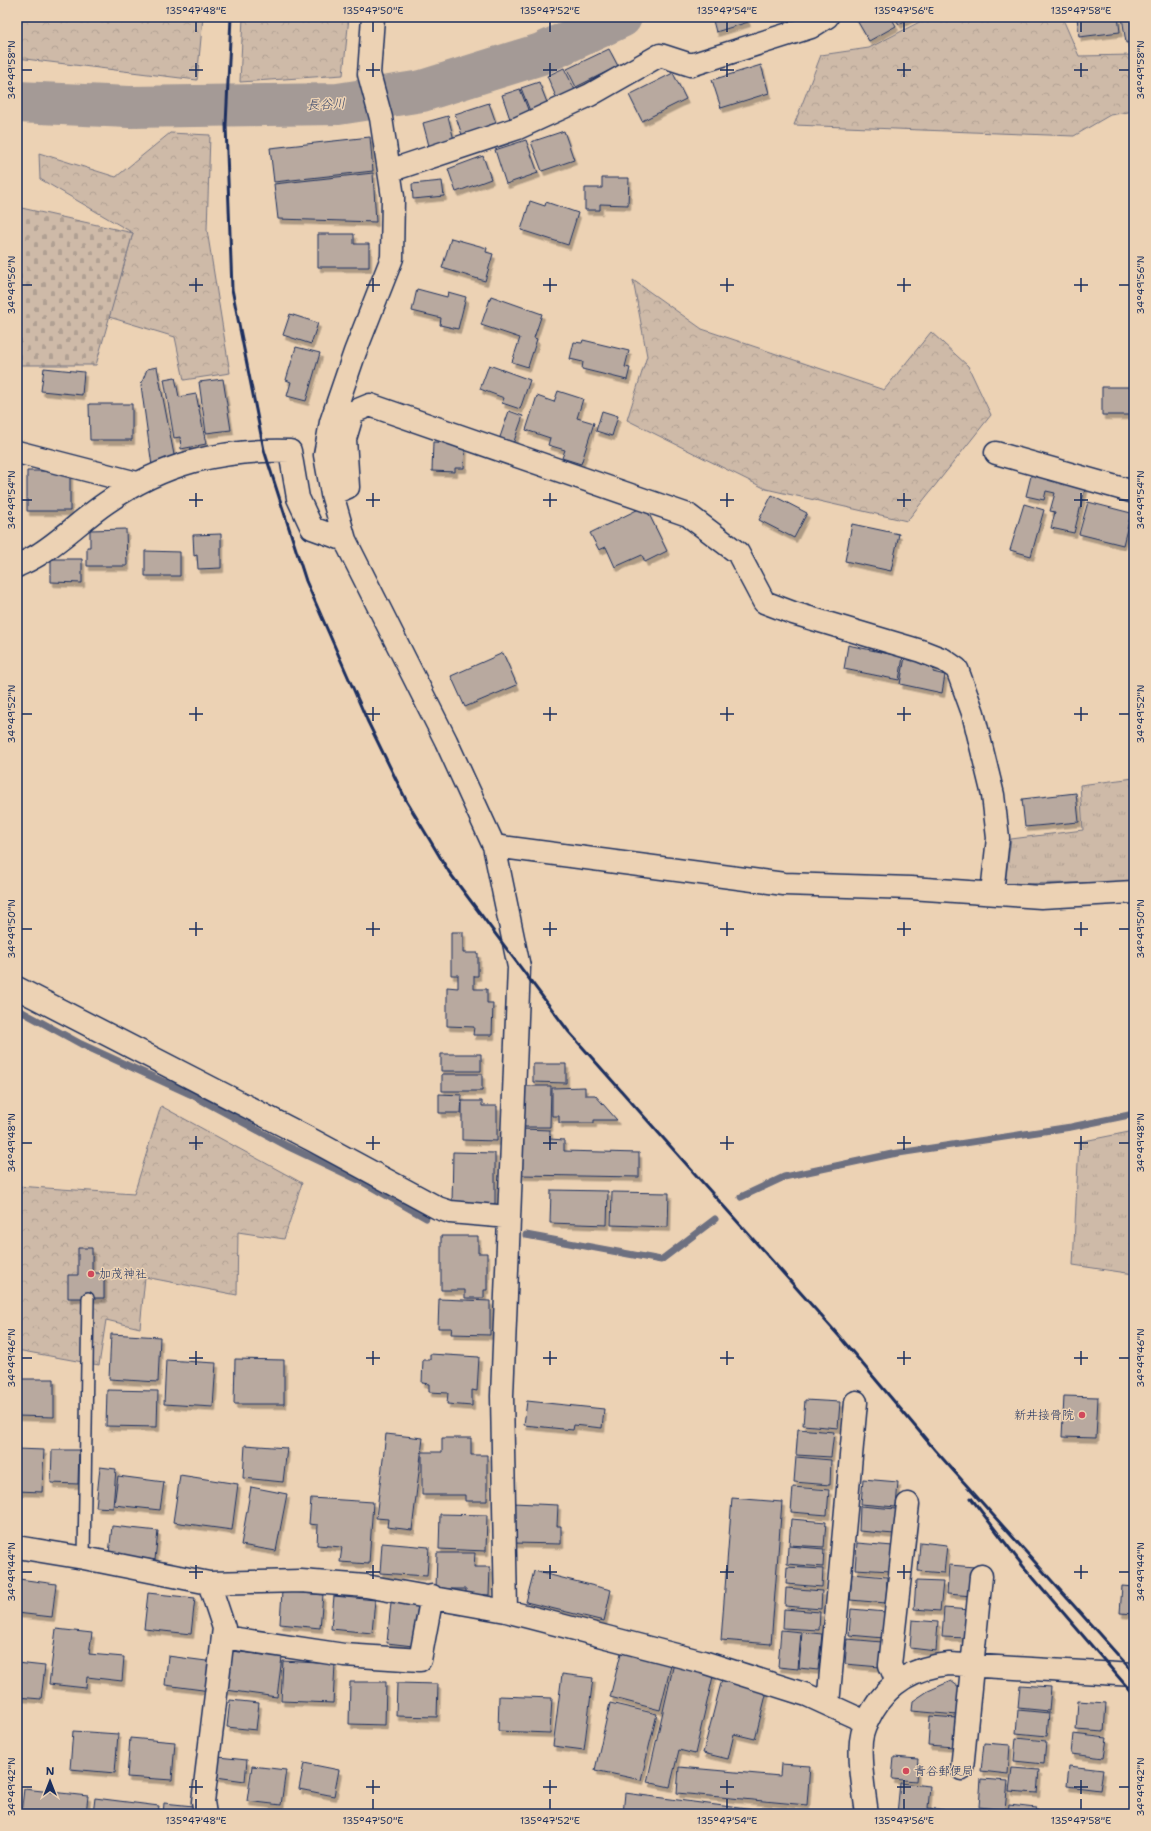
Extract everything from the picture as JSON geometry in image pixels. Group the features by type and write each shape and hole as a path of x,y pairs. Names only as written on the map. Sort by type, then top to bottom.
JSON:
{"street":[{"path":"373,17 369,74 381,118 393,197 392,258 355,352 331,422 325,455 332,494 346,540 446,741 494,846 519,967 502,1396 506,1611"},
{"path":"389,171 518,128 590,95 660,55 691,65 811,27 827,17"},
{"path":"332,494 348,487 344,439 353,412 370,405 688,515 738,553 764,602 793,613 921,651 944,660 957,669 973,713 993,795 998,838 992,893"},
{"path":"17,566 41,553 106,503 136,483 163,470 202,458 238,452 290,451 298,498 312,528 346,540"},
{"path":"17,452 136,483"},
{"path":"996,453 1134,492"},
{"path":"494,846 784,884 911,888 1041,897 1134,892"},
{"path":"17,988 314,1141 438,1208 450,1212 509,1217"},
{"path":"828,1704 856,1402"},
{"path":"897,1682 890,1665 908,1504"},
{"path":"17,1548 84,1558 210,1583 301,1581 366,1586 432,1596 506,1611 703,1662 807,1695 866,1722"},
{"path":"962,1769 981,1576"},
{"path":"205,1814 203,1802 224,1636 224,1628 210,1583"},
{"path":"224,1636 344,1655 420,1660 432,1596"},
{"path":"866,1814 861,1739 866,1722 886,1691 897,1682 914,1672 931,1666 949,1664 1134,1675"}],"lane":[{"path":"84,1558 88,1298"}],"green space":[{"path":"17,17 203,17 197,80 17,58"},
{"path":"243,17 349,17 343,75 240,82"},
{"path":"929,17 1062,17 1079,56 1134,55 1134,111 1110,115 1074,136 794,125 821,55 869,48"},
{"path":"170,133 210,135 207,230 230,373 184,380 175,337 109,317 133,233 40,179 39,153 116,177"},
{"path":"17,207 133,233 96,365 17,365"},
{"path":"633,280 702,329 884,390 931,332 968,366 991,415 907,521 766,489 627,420 647,356"},
{"path":"1134,778 1134,882 1005,884 1011,839 1083,830 1080,785"},
{"path":"161,1106 302,1183 284,1239 238,1232 237,1295 145,1277 140,1328 106,1320 99,1365 17,1350 17,1186 134,1194"},
{"path":"1134,1131 1134,1274 1073,1265 1079,1142"}],"building":[{"path":"712,17 746,17 748,22 716,32"},
{"path":"855,17 891,17 896,26 869,41"},
{"path":"894,17 912,17 899,24"},
{"path":"1077,17 1118,17 1120,32 1079,37"},
{"path":"1122,17 1134,17 1134,42 1126,43"},
{"path":"609,49 618,66 576,87 567,69"},
{"path":"761,65 769,93 721,108 712,80"},
{"path":"564,68 575,90 557,99 547,76"},
{"path":"673,73 686,99 642,121 629,95"},
{"path":"539,82 548,105 530,111 521,88"},
{"path":"520,89 529,112 510,119 502,95"},
{"path":"489,103 496,123 462,135 455,114"},
{"path":"448,116 454,140 429,146 423,123"},
{"path":"564,131 574,160 542,171 531,142"},
{"path":"370,137 373,171 274,182 270,148"},
{"path":"526,140 538,173 506,184 495,150"},
{"path":"483,156 491,179 456,192 448,169"},
{"path":"373,173 376,222 278,219 274,184"},
{"path":"602,178 629,178 628,205 600,204 600,210 585,210 585,188 602,188"},
{"path":"442,181 444,196 413,199 412,184"},
{"path":"530,201 545,206 546,202 578,213 568,245 521,230"},
{"path":"318,234 354,234 354,244 369,244 369,267 318,267"},
{"path":"451,238 487,248 486,252 493,254 485,281 442,268"},
{"path":"417,289 447,297 448,292 466,297 458,329 440,325 441,318 412,311"},
{"path":"491,296 542,314 534,338 537,339 528,367 512,362 520,338 481,325"},
{"path":"290,314 318,323 311,344 283,335"},
{"path":"583,340 629,351 625,367 630,368 627,380 582,369 583,362 570,359 574,342 582,343"},
{"path":"296,347 320,353 306,401 287,396 291,382 286,380"},
{"path":"489,365 530,380 520,409 502,403 504,398 480,389"},
{"path":"157,367 175,460 152,466 141,385 147,369"},
{"path":"44,368 84,372 82,395 41,391"},
{"path":"175,377 179,397 196,394 206,444 181,449 180,437 174,438 164,379"},
{"path":"223,379 231,430 206,433 199,382"},
{"path":"1102,387 1134,387 1134,415 1102,415"},
{"path":"558,391 583,399 577,418 594,423 581,464 562,458 565,450 548,445 550,438 526,430 537,396 554,402"},
{"path":"89,404 132,404 132,440 90,440"},
{"path":"509,411 523,416 513,444 499,440"},
{"path":"602,411 618,416 612,436 596,431"},
{"path":"1133,434 1134,469 1130,469"},
{"path":"433,442 457,443 457,448 465,448 464,468 455,468 455,472 432,471"},
{"path":"27,471 70,471 70,511 27,511"},
{"path":"1032,472 1086,485 1074,533 1051,528 1055,512 1050,511 1055,493 1046,491 1044,500 1026,496"},
{"path":"772,495 807,513 794,538 759,520"},
{"path":"1088,502 1131,513 1123,545 1079,534"},
{"path":"1024,504 1044,510 1031,556 1010,550"},
{"path":"645,506 667,551 645,562 642,555 615,567 606,547 599,550 590,533"},
{"path":"852,524 899,534 891,571 845,561"},
{"path":"126,529 127,566 87,566 87,547 90,547 90,530"},
{"path":"221,534 221,568 198,569 197,555 194,556 193,535"},
{"path":"145,551 180,552 180,576 145,576"},
{"path":"51,559 82,559 82,583 51,582"},
{"path":"848,645 903,657 899,680 844,669"},
{"path":"503,653 517,685 465,707 451,676"},
{"path":"905,657 935,664 933,672 945,675 942,693 900,684"},
{"path":"1076,793 1079,822 1025,827 1022,799"},
{"path":"451,932 463,932 463,953 478,953 478,976 474,976 474,989 487,989 487,1003 493,1003 492,1035 473,1035 474,1027 447,1026 447,987 458,988 458,975 451,975"},
{"path":"441,1054 481,1054 481,1071 441,1071"},
{"path":"533,1064 566,1064 566,1083 533,1082"},
{"path":"442,1074 482,1074 482,1091 442,1091"},
{"path":"524,1086 551,1086 550,1127 523,1127"},
{"path":"585,1087 585,1095 595,1095 617,1120 594,1120 594,1123 559,1123 559,1116 552,1116 552,1088"},
{"path":"439,1094 462,1095 461,1113 439,1113"},
{"path":"462,1101 482,1101 482,1106 497,1106 497,1141 462,1140"},
{"path":"522,1129 550,1130 550,1139 564,1140 564,1151 639,1153 639,1177 521,1175"},
{"path":"453,1152 495,1153 495,1204 452,1204"},
{"path":"551,1190 608,1191 607,1225 550,1223"},
{"path":"612,1192 669,1193 668,1227 611,1225"},
{"path":"441,1236 478,1236 478,1253 487,1253 487,1290 484,1290 484,1298 465,1298 465,1290 441,1290"},
{"name":"加茂神社","path":"78,1248 92,1248 92,1273 104,1273 104,1298 68,1298 68,1275 78,1275"},
{"path":"439,1299 490,1301 490,1335 451,1334 452,1328 438,1328"},
{"path":"111,1334 160,1337 158,1382 109,1379"},
{"path":"430,1354 479,1357 477,1391 472,1390 472,1406 447,1404 448,1393 429,1392 429,1384 422,1383 423,1360 430,1360"},
{"path":"235,1359 284,1360 284,1404 234,1404"},
{"path":"166,1360 216,1363 213,1407 164,1404"},
{"path":"17,1379 54,1379 54,1417 17,1416"},
{"path":"107,1390 158,1391 157,1427 106,1426"},
{"path":"1064,1396 1098,1397 1096,1438 1062,1437"},
{"path":"805,1400 840,1402 838,1428 803,1425"},
{"path":"527,1401 604,1409 602,1428 574,1425 573,1430 524,1425"},
{"path":"798,1429 834,1432 831,1457 796,1455"},
{"path":"386,1434 423,1438 412,1530 387,1527 388,1519 376,1518"},
{"path":"442,1438 471,1438 471,1455 487,1455 487,1501 465,1501 465,1495 422,1495 422,1452 442,1452"},
{"path":"245,1445 287,1448 283,1482 243,1478"},
{"path":"17,1449 44,1450 42,1492 17,1491"},
{"path":"52,1450 79,1450 78,1484 51,1483"},
{"path":"796,1457 831,1460 830,1485 794,1482"},
{"path":"100,1467 116,1469 113,1508 96,1507"},
{"path":"180,1475 238,1484 232,1530 173,1522"},
{"path":"118,1476 164,1482 160,1510 114,1505"},
{"path":"863,1479 898,1482 896,1507 861,1504"},
{"path":"251,1487 287,1494 276,1551 241,1545"},
{"path":"793,1487 829,1490 827,1515 791,1512"},
{"path":"311,1498 373,1502 369,1564 340,1562 342,1547 317,1545 318,1525 309,1524"},
{"path":"732,1498 782,1502 771,1644 721,1640"},
{"path":"513,1503 558,1505 557,1526 561,1526 561,1544 513,1543"},
{"path":"860,1506 896,1509 894,1534 859,1531"},
{"path":"440,1514 487,1515 486,1551 439,1549"},
{"path":"791,1519 826,1522 824,1547 789,1545"},
{"path":"112,1526 158,1531 155,1560 109,1554"},
{"path":"920,1542 947,1545 944,1573 918,1571"},
{"path":"382,1543 429,1547 427,1576 380,1573"},
{"path":"857,1543 893,1546 891,1571 855,1569"},
{"path":"788,1546 824,1549 823,1567 787,1564"},
{"path":"437,1553 475,1553 474,1567 490,1567 489,1595 466,1594 466,1589 436,1589"},
{"path":"949,1565 975,1567 973,1596 947,1594"},
{"path":"787,1567 823,1569 822,1587 786,1584"},
{"path":"534,1571 611,1590 604,1621 526,1602"},
{"path":"852,1574 887,1577 886,1603 850,1600"},
{"path":"19,1579 56,1584 52,1617 17,1613"},
{"path":"916,1581 943,1582 940,1611 914,1609"},
{"path":"1122,1586 1134,1587 1134,1614 1120,1613"},
{"path":"786,1588 822,1591 821,1609 785,1606"},
{"path":"282,1591 323,1595 320,1628 280,1624"},
{"path":"148,1593 195,1598 191,1634 144,1629"},
{"path":"334,1596 375,1600 372,1633 331,1629"},
{"path":"391,1602 418,1605 413,1646 387,1643"},
{"path":"944,1608 971,1610 968,1638 942,1637"},
{"path":"784,1609 820,1612 819,1630 783,1628"},
{"path":"851,1609 886,1612 884,1638 849,1635"},
{"path":"912,1620 938,1622 936,1651 910,1648"},
{"path":"56,1629 92,1633 89,1654 124,1657 122,1681 87,1677 86,1688 49,1684"},
{"path":"781,1630 801,1632 798,1669 778,1667"},
{"path":"802,1632 822,1634 818,1670 799,1668"},
{"path":"847,1639 882,1642 880,1667 845,1664"},
{"path":"622,1649 672,1661 660,1710 610,1697"},
{"path":"231,1651 282,1657 277,1697 226,1690"},
{"path":"168,1656 214,1662 210,1691 165,1685"},
{"path":"283,1661 335,1664 333,1703 281,1701"},
{"path":"17,1663 45,1666 41,1699 17,1697"},
{"path":"674,1663 714,1672 695,1754 679,1750 670,1787 647,1782"},
{"path":"562,1674 593,1678 584,1750 553,1746"},
{"path":"722,1679 767,1691 755,1739 734,1734 728,1759 703,1753"},
{"path":"951,1681 959,1687 957,1715 912,1711 913,1701 928,1691"},
{"path":"350,1682 386,1682 385,1725 349,1724"},
{"path":"397,1683 438,1684 437,1717 396,1716"},
{"path":"1020,1685 1051,1687 1049,1711 1018,1708"},
{"path":"499,1696 552,1698 550,1733 498,1731"},
{"path":"230,1700 259,1703 256,1730 227,1727"},
{"path":"1078,1701 1106,1703 1104,1732 1076,1730"},
{"path":"610,1703 657,1714 641,1780 595,1770"},
{"path":"1018,1710 1049,1713 1047,1736 1016,1733"},
{"path":"930,1716 957,1718 954,1747 928,1745"},
{"path":"73,1731 118,1734 115,1773 70,1769"},
{"path":"1073,1734 1107,1738 1104,1758 1071,1754"},
{"path":"130,1738 175,1742 172,1780 127,1777"},
{"path":"1016,1738 1046,1741 1044,1764 1014,1761"},
{"path":"984,1743 1010,1745 1008,1774 981,1771"},
{"path":"218,1757 247,1760 245,1781 216,1777"},
{"path":"894,1757 918,1759 916,1781 892,1779"},
{"path":"304,1763 339,1770 334,1796 299,1789"},
{"path":"781,1764 810,1766 807,1805 677,1793 679,1767 780,1776"},
{"path":"252,1766 286,1770 281,1805 247,1801"},
{"path":"1069,1766 1103,1770 1100,1790 1067,1786"},
{"path":"1012,1768 1039,1770 1037,1793 1009,1791"},
{"path":"981,1779 1008,1781 1005,1810 979,1807"},
{"path":"900,1783 930,1786 928,1808 944,1810 944,1814 897,1814"},
{"path":"24,1789 88,1796 86,1814 21,1814"},
{"path":"625,1793 769,1812 769,1814 623,1814"},
{"path":"95,1798 159,1806 158,1814 93,1814"},
{"path":"164,1803 193,1806 192,1814 163,1814"},
{"path":"1009,1805 1037,1808 1036,1814 1008,1814"}],"waterway":[{"name":"長谷川","path":"17,102 129,107 338,104 422,91 541,54 621,17"},
{"path":"17,1009 81,1044 190,1094 287,1146 361,1181 426,1218"},
{"path":"741,1197 784,1177 892,1154 1071,1127 1134,1114"},
{"path":"526,1235 661,1260 715,1219"}],"railway":[{"path":"231,17 226,125 232,289 264,450 306,581 367,720 407,802 449,872 569,1032 839,1336 935,1450 1134,1673"},
{"path":"971,1498 1023,1566 1134,1695"}],"place":[{"name":"加茂神社","path":"91,1274"},
{"name":"新井接骨院","path":"1082,1415"},
{"name":"青谷郵便局","path":"906,1771"}]}
